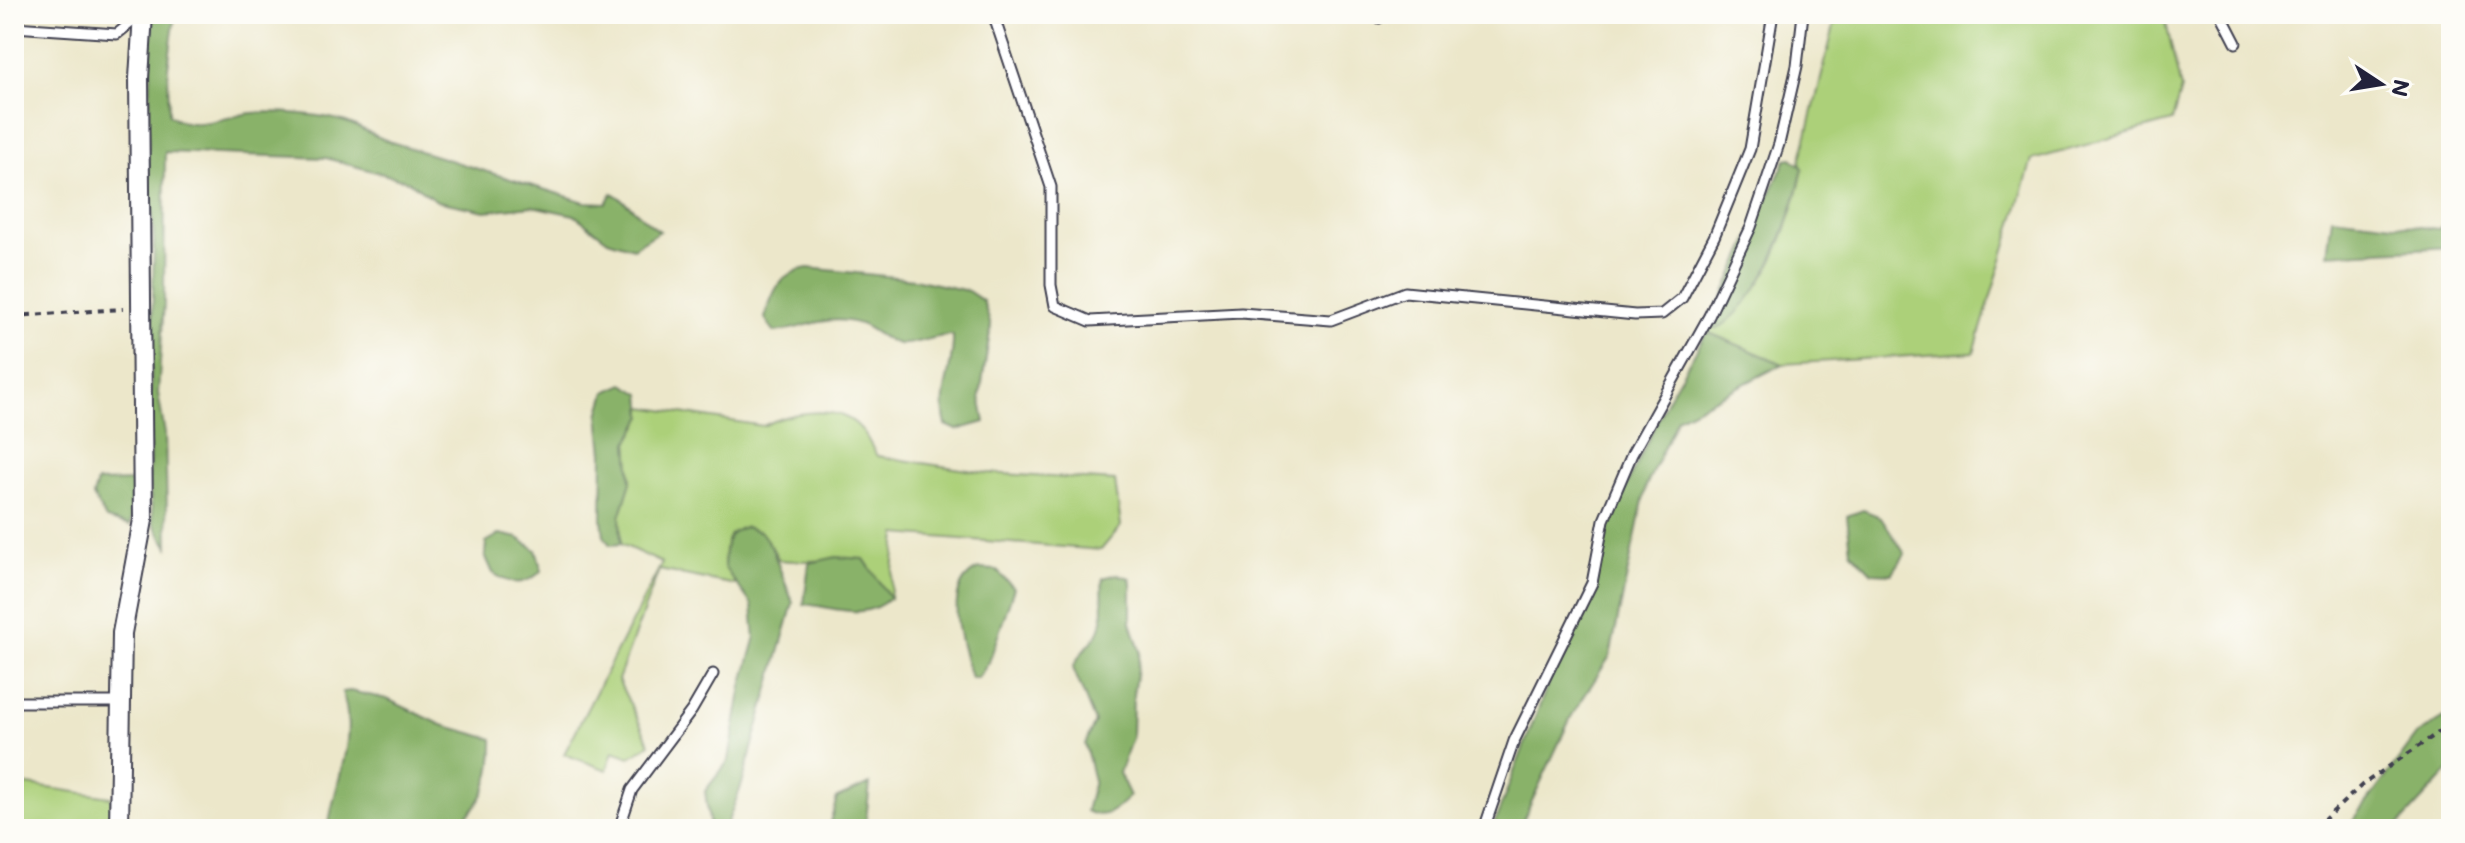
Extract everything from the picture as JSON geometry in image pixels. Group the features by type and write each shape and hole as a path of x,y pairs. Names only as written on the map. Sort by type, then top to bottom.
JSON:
{"street":[{"path":"119,829 122,633 143,520 139,78 143,18"}],"lane":[{"path":"993,14 1051,187 1051,285 1055,306 1090,321 1241,313 1331,320 1405,292 1635,315 1662,314 1682,298 1714,237 1750,149 1773,14"},
{"path":"1484,829 1514,741 1592,583 1604,520 1632,454 1709,316 1751,227 1779,144 1797,66 1803,14"},
{"path":"2221,14 2236,43"},
{"path":"14,27 117,34 133,21 143,18"},
{"path":"619,829 632,790 692,710 713,674"},
{"path":"14,702 121,702"}],"path":[{"path":"14,316 140,308"},
{"path":"2314,829 2362,785 2451,724"}],"green space":[{"path":"153,14 175,14 168,68 169,114 178,120 198,123 274,112 336,119 391,142 585,202 606,203 612,193 660,231 633,248 608,240 574,215 532,206 485,211 437,201 408,181 326,158 165,152 164,303 158,393 165,434 168,547 153,523 149,480 154,241 148,154"},
{"path":"1837,14 2164,14 2181,89 2172,121 2032,160 1974,352 1783,364 1707,332 1709,327 1717,329 1754,290 1771,264 1782,238 1800,182 1803,169 1800,163"},
{"path":"1792,158 1803,168 1773,257 1762,279 1733,316 1717,329 1709,327 1786,159"},
{"path":"2332,217 2438,229 2451,223 2451,247 2327,254"},
{"path":"808,268 914,279 968,291 983,301 991,326 980,396 985,422 957,430 946,425 944,402 953,335 899,344 860,324 837,320 774,332 765,318 774,292 790,274"},
{"path":"1707,332 1783,364 1677,418 1646,486 1610,656 1571,717 1519,829 1492,829 1558,658 1587,608 1605,531 1668,398"},
{"path":"624,384 641,394 643,416 628,443 631,482 620,517 621,544 610,545 604,536 602,519 603,453 599,415 606,392"},
{"path":"643,407 763,426 784,417 823,412 846,418 859,427 877,456 987,473 1115,481 1121,526 1101,550 897,534 890,598 864,559 779,560 771,546 725,548 724,566 736,585 659,570 618,680 650,744 630,757 613,751 607,770 564,754 662,563 621,544 620,517 631,482 628,443 643,416"},
{"path":"135,481 130,526 106,519 93,496 97,482"},
{"path":"1863,510 1881,517 1905,554 1892,574 1872,573 1851,551 1847,516"},
{"path":"745,527 761,532 771,546 793,603 742,784 725,829 710,829 705,791 729,760 742,686 755,640 752,605 724,567 729,537"},
{"path":"500,534 518,538 536,550 542,571 524,582 512,582 493,573 485,555 486,542"},
{"path":"836,557 864,559 890,598 880,605 860,611 804,604 809,563"},
{"path":"979,569 996,570 1014,588 989,662 978,678 971,678 959,635 957,603 960,588 967,577"},
{"path":"1116,574 1130,578 1131,622 1140,651 1133,694 1132,738 1119,773 1130,796 1110,812 1099,815 1086,811 1094,781 1085,744 1095,722 1073,668 1100,629 1103,578"},
{"path":"342,692 387,699 442,725 493,739 488,779 470,813 448,829 328,829 347,744 347,709"},
{"path":"2451,714 2451,769 2395,829 2347,829 2417,735"},
{"path":"14,783 111,797 111,824 97,829 14,829"},
{"path":"870,784 865,829 828,829 837,798"}]}
